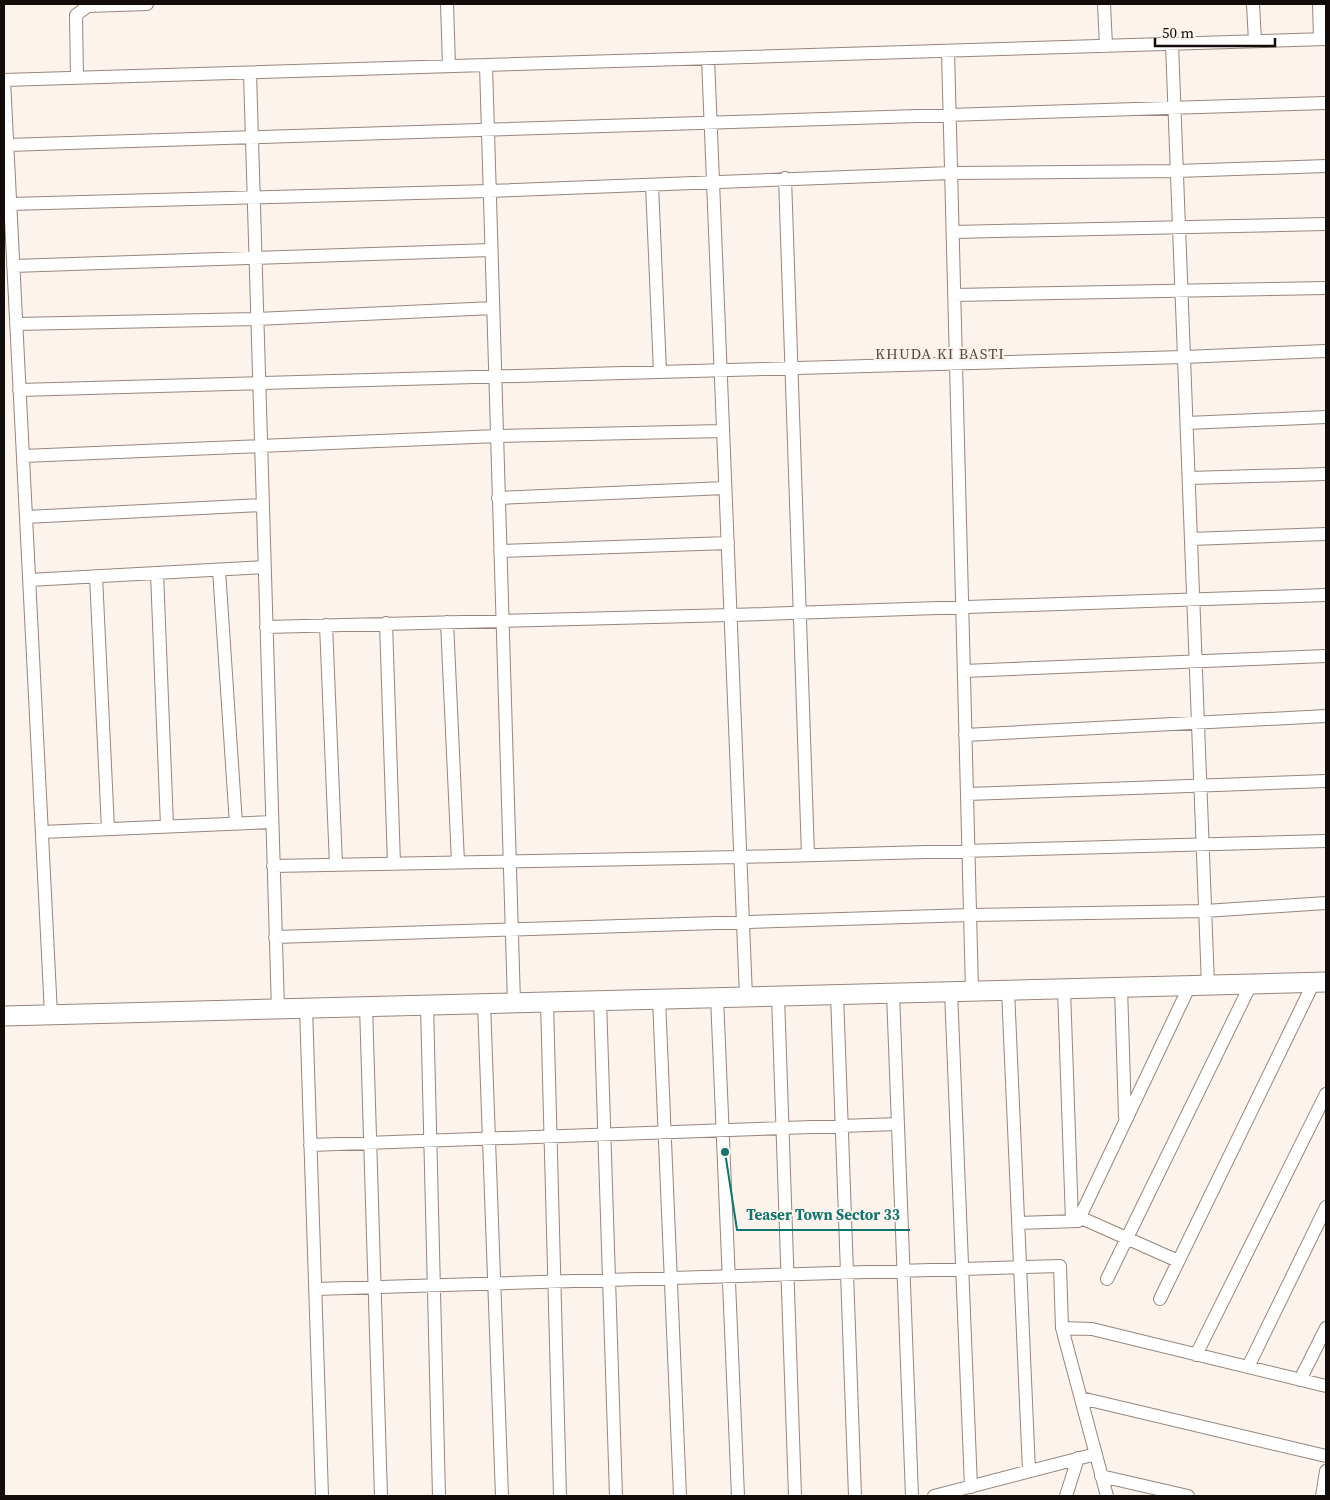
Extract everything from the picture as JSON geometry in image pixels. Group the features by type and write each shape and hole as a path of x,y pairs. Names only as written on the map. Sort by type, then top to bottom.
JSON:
{"street":[{"path":"78,78 76,15 88,6 147,4"},
{"path":"447,4 449,66"},
{"path":"1104,4 1106,46"},
{"path":"1253,4 1255,41"},
{"path":"51,1014 4,80 1323,39 1320,4"},
{"path":"1076,1219 1125,1121 1199,985 1205,911 1172,44"},
{"path":"948,51 972,991"},
{"path":"708,58 746,996"},
{"path":"486,65 514,1003"},
{"path":"250,73 278,1008"},
{"path":"7,144 1326,103"},
{"path":"10,204 490,191 951,173 1177,171 1326,166"},
{"path":"785,178 808,855"},
{"path":"652,184 660,372"},
{"path":"953,232 1326,224"},
{"path":"13,266 491,250"},
{"path":"954,295 1326,288"},
{"path":"16,324 257,318 493,308"},
{"path":"19,390 956,364 1326,351"},
{"path":"1187,423 1326,417"},
{"path":"23,456 497,436 723,431"},
{"path":"1189,478 1326,474"},
{"path":"498,498 726,488"},
{"path":"26,516 262,505"},
{"path":"1191,539 1326,534"},
{"path":"500,551 728,543"},
{"path":"29,580 264,567"},
{"path":"220,570 236,824"},
{"path":"157,573 167,826"},
{"path":"96,576 108,829"},
{"path":"266,627 731,615 1326,595"},
{"path":"446,622 458,862"},
{"path":"386,623 394,864"},
{"path":"326,625 336,865"},
{"path":"964,671 1326,656"},
{"path":"965,735 1326,716"},
{"path":"967,794 1326,780"},
{"path":"42,832 272,822"},
{"path":"273,866 740,857 1326,840"},
{"path":"275,937 511,928 743,924 970,916 1205,911 1326,903"},
{"path":"4,1016 1320,982 1160,1299"},
{"path":"1107,1279 1251,984"},
{"path":"1121,987 1125,1121"},
{"path":"1064,988 1076,1219"},
{"path":"1008,990 1029,1471"},
{"path":"951,992 962,1269 977,1489"},
{"path":"893,993 912,1496"},
{"path":"837,994 855,1496"},
{"path":"778,996 795,1496"},
{"path":"717,997 738,1496"},
{"path":"659,999 680,1496"},
{"path":"600,1000 616,1496"},
{"path":"547,1002 560,1496"},
{"path":"484,1003 502,1496"},
{"path":"427,1005 439,1496"},
{"path":"366,1006 381,1496"},
{"path":"306,1008 322,1496"},
{"path":"1196,1355 1326,1094"},
{"path":"310,1146 898,1124"},
{"path":"1248,1367 1326,1207"},
{"path":"1018,1223 1076,1219 1127,1238 1178,1261"},
{"path":"315,1289 1060,1266 1062,1328 1106,1496"},
{"path":"1062,1328 1092,1329 1326,1386"},
{"path":"1300,1380 1326,1328"},
{"path":"1081,1398 1326,1456"},
{"path":"934,1496 977,1489 1029,1471 1096,1454"},
{"path":"1066,1496 1078,1458"},
{"path":"1322,1496 1326,1471"},
{"path":"1101,1476 1188,1496"}],"place":[{"name":"Teaser Town Sector 33","path":"725,1152"}],"district":[{"name":"KHUDA KI BASTI","path":"940,353"}]}
